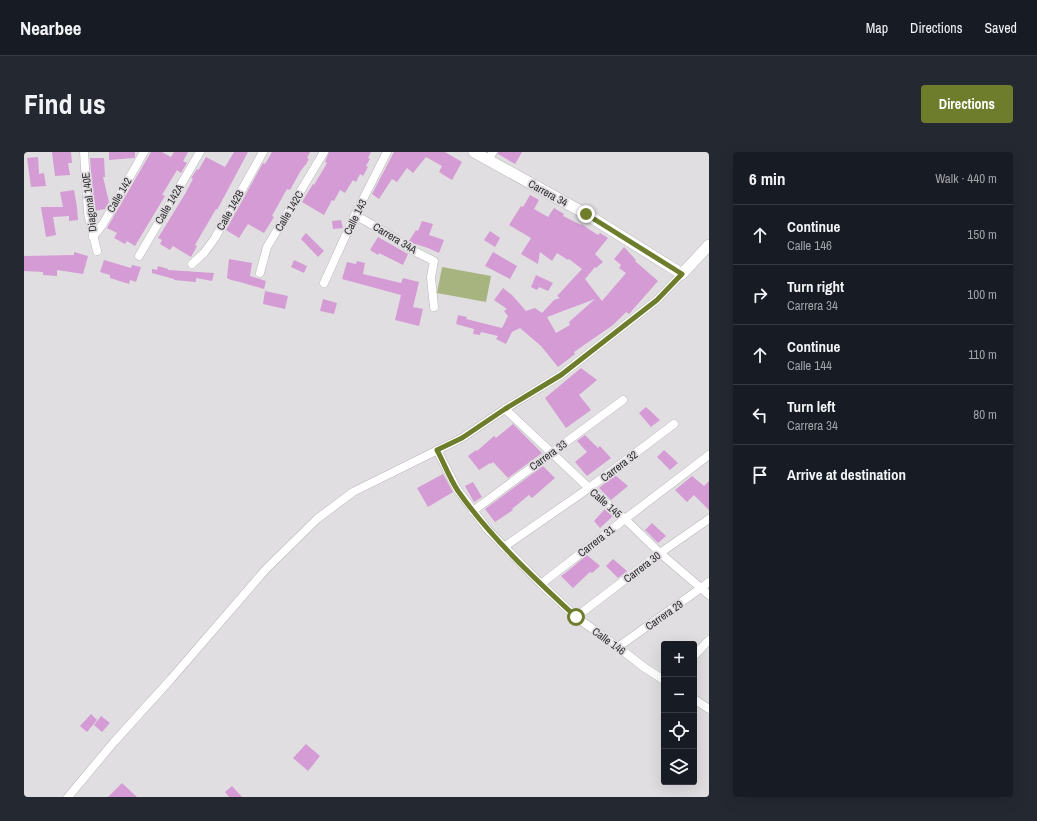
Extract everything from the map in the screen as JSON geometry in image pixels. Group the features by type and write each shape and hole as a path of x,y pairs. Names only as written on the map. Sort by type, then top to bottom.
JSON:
{"street":[{"name":"Diagonal 140E","path":"84,152 88,213 97,251"},
{"name":"Calle 142","path":"94,237 144,152"},
{"name":"Calle 142A","path":"139,256 200,152"},
{"name":"Calle 142B","path":"192,264 204,253 215,238 263,152"},
{"name":"Calle 142C","path":"260,273 268,247 324,152"},
{"name":"Calle 143","path":"324,283 355,215 387,152"},
{"name":"Carrera 34","path":"474,152 491,156 682,274"},
{"name":"Carrera 34A","path":"355,215 385,232 412,250 434,261 431,277 434,307"},
{"path":"68,797 114,742 171,679 266,569 317,519 353,492 462,438 505,409 561,375 657,300 709,245"},
{"name":"Carrera 33","path":"473,511 624,400"},
{"name":"Calle 145","path":"505,409 660,553 709,595"},
{"name":"Carrera 32","path":"504,547 589,488 674,424"},
{"name":"Calle 146","path":"437,450 457,489 488,530 504,547 576,617 661,678"},
{"name":"Carrera 31","path":"541,584 709,455"},
{"name":"Carrera 30","path":"576,617 660,553 709,519"},
{"name":"Carrera 29","path":"618,647 709,582"},
{"path":"697,653 709,640"},
{"path":"697,701 708,708"}],"green space":[{"path":"442,267 491,276 486,302 437,293"}],"building":[{"path":"52,152 71,152 72,163 68,163 70,175 55,176"},
{"path":"109,152 135,152 135,157 109,160"},
{"path":"151,152 162,152 171,157 174,152 188,152 183,161 187,163 181,173 177,170 162,195 165,196 135,246 127,241 125,244 114,238 117,233 107,228"},
{"path":"234,152 248,152 217,210 216,209 195,245 197,246 191,257 173,246 170,250 160,244 162,240 158,238 185,194 193,179 191,178 197,169 199,170 206,157 225,167"},
{"path":"272,152 310,152 307,158 309,159 290,190 287,189 272,216 274,217 264,233 248,224 239,238 226,230 263,163 265,164"},
{"path":"329,152 371,152 368,158 370,159 366,166 368,167 363,176 360,174 356,182 353,180 345,193 340,190 334,201 332,200 324,215 302,202 327,163 325,162"},
{"path":"394,152 445,152 462,162 452,180 439,172 442,166 426,157 413,173 407,168 397,182 392,179 379,199 372,194"},
{"path":"498,152 522,152 515,164 498,154"},
{"path":"38,157 39,174 44,173 46,186 31,187 27,158"},
{"path":"90,158 104,158 105,177 103,177 109,202 105,209 95,211 93,198"},
{"path":"74,190 78,220 69,221 69,216 53,217 56,235 46,237 41,207 63,207 60,192"},
{"path":"530,195 539,200 534,209 548,217 554,208 564,214 563,216 581,224 598,235 600,233 608,238 595,254 603,262 596,268 595,267 585,279 602,301 626,273 619,268 621,265 614,259 624,247 636,260 635,261 658,281 629,314 626,312 613,325 574,352 575,354 558,367 541,346 520,328 512,332 506,344 496,339 498,336 481,332 480,335 473,334 474,329 456,324 458,315 467,317 466,319 502,328 508,316 504,311 507,309 494,300 503,288 512,295 526,311 535,308 542,313 554,300 560,298 557,296 582,269 569,259 568,260 557,253 552,261 540,252 538,264 521,254 531,238 509,225 521,206 523,207","holes":["595,299 569,322 570,325 556,333 547,317"]},
{"path":"341,220 343,228 333,229 332,221"},
{"path":"422,221 433,224 429,235 444,240 439,253 409,241 416,230 418,231"},
{"path":"490,231 500,238 495,247 484,240"},
{"path":"306,233 324,251 318,257 301,239"},
{"path":"378,237 408,254 403,265 379,253 378,255 370,250"},
{"path":"74,252 88,256 83,274 57,270 57,276 43,275 43,272 24,271 24,256 74,255"},
{"path":"493,252 517,266 510,279 485,266"},
{"path":"229,259 252,263 250,276 266,281 264,289 227,278"},
{"path":"104,260 131,268 132,265 141,267 136,282 130,280 129,284 110,278 110,275 100,272"},
{"path":"294,260 307,266 304,273 291,267"},
{"path":"357,261 365,263 363,274 401,283 403,278 419,282 413,307 423,309 419,326 395,320 401,295 342,279 347,262 356,264"},
{"path":"158,266 168,270 214,273 212,281 196,278 196,282 174,280 152,273 152,269 157,270"},
{"path":"536,275 553,283 548,291 539,287 537,290 531,287"},
{"path":"265,291 288,296 285,309 263,304"},
{"path":"323,299 337,303 334,314 320,311"},
{"path":"581,368 597,380 579,395 591,410 566,428 545,398"},
{"path":"646,407 660,420 651,427 639,413"},
{"path":"513,424 542,453 508,478 493,462 479,470 468,456 476,450 477,451 494,436 496,438"},
{"path":"585,435 598,448 600,446 611,458 587,476 575,462 587,452 577,441"},
{"path":"664,450 678,463 670,470 657,457"},
{"path":"543,466 555,478 532,498 529,495 512,509 513,510 495,522 485,509"},
{"path":"443,474 453,492 428,507 417,488"},
{"path":"615,475 628,486 611,500 599,488"},
{"path":"692,476 704,486 709,481 709,510 694,495 687,502 675,490"},
{"path":"473,482 482,497 474,502 465,486"},
{"path":"605,509 613,516 600,528 594,521"},
{"path":"652,523 666,536 658,543 645,530"},
{"path":"587,555 600,566 592,573 590,572 573,588 561,576"},
{"path":"613,559 627,571 618,578 606,566"},
{"path":"91,714 97,720 87,732 80,726"},
{"path":"101,716 110,723 102,732 94,725"},
{"path":"306,744 320,756 308,771 293,758"},
{"path":"122,783 137,797 108,797"},
{"path":"232,786 242,797 229,797 225,792"}],"route":[{"path":"576,617 488,530 457,489 437,450 462,438 505,409 561,375 657,300 682,274 586,214"}]}
